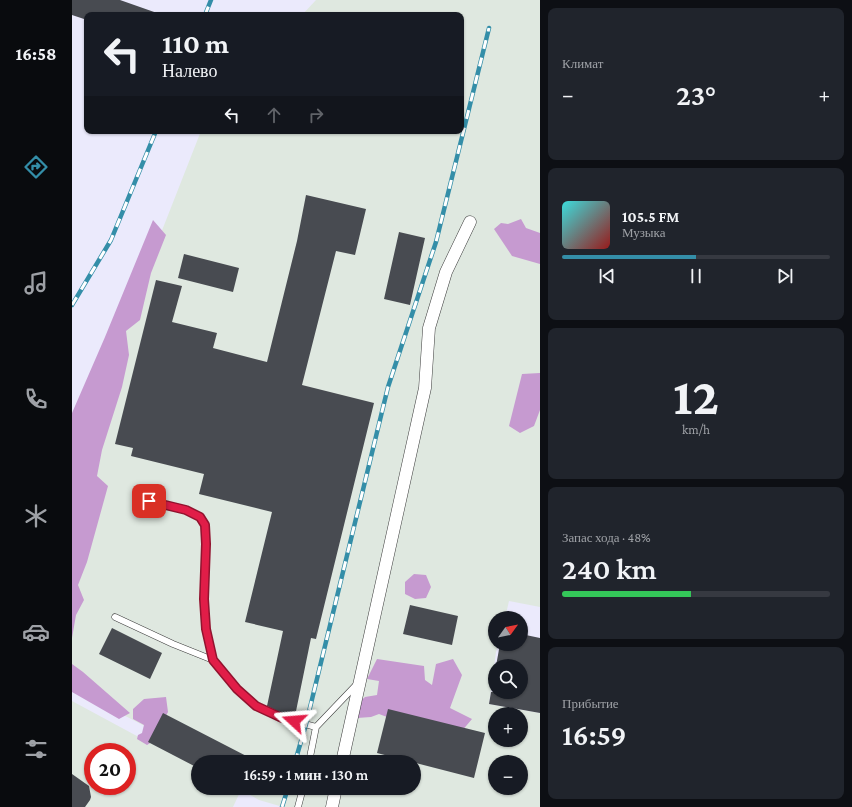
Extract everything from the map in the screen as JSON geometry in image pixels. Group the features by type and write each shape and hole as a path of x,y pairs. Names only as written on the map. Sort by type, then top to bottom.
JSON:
{"street":[{"path":"344,755 425,388 429,328 446,272 470,222"},
{"path":"332,807 335,795"}],"lane":[{"path":"149,501 186,510 200,517 205,525 206,544 204,599 206,629 213,660 237,689 256,706 282,718 316,727"},
{"path":"115,617 173,644 213,660"},
{"path":"310,755 316,727 361,679"},
{"path":"298,807 301,795"}],"shaded area":[{"path":"316,0 540,0 540,607 509,601 507,611 488,611 488,651 496,651 495,659 488,659 488,699 490,699 489,704 506,707 488,707 488,747 528,747 528,711 540,713 540,807 283,807 259,800 250,795 421,795 421,755 191,755 191,795 239,795 233,807 72,807 72,701 148,742 154,731 72,688 72,460 200,134 464,134 464,12 305,12"},
{"path":"521,219 526,228 540,233 540,264 512,256 494,229 501,223 508,224"},
{"path":"153,220 166,235 151,273 140,320 126,331 129,355 122,387 102,450 97,476 108,486 87,562 78,585 84,600 76,615 72,638 72,413"},
{"path":"540,373 540,410 534,426 520,433 509,426 522,374"},
{"path":"414,574 426,575 431,587 426,598 415,599 405,594 405,582"},
{"path":"377,659 424,666 425,680 432,685 436,664 453,659 462,675 450,708 472,719 461,732 395,720 379,714 371,717 357,718 355,706 365,697 377,695 379,681 367,679"},
{"path":"72,664 130,713 119,719 72,692"},
{"path":"166,697 168,712 159,729 157,739 147,745 137,739 138,735 142,733 144,725 133,719 133,709 144,699"}],"building":[{"path":"72,0 120,0 154,12 84,12 84,19 72,15"},
{"path":"306,195 366,209 355,255 336,251 302,385 374,403 316,639 311,638 295,716 283,714 267,706 283,631 245,622 272,512 199,494 204,474 131,456 133,448 115,444 156,280 182,286 172,322 217,333 213,348 267,362 297,241"},
{"path":"399,232 425,238 410,305 384,299"},
{"path":"184,254 239,268 233,292 178,278"},
{"path":"410,605 458,616 452,645 403,634"},
{"path":"112,628 162,653 150,679 99,654"},
{"path":"528,635 540,638 540,713 528,711 528,707 506,707 489,704 490,699 528,699 528,659 497,659 499,651 528,651"},
{"path":"388,709 485,733 474,778 421,764 421,755 385,755 377,753"},
{"path":"163,713 244,755 191,755 191,764 148,742"},
{"path":"72,774 84,782 84,795 91,795 91,797 85,807 72,807"}],"railway":[{"path":"206,12 211,0"},
{"path":"464,129 489,28"},
{"path":"72,305 111,240 155,134"},
{"path":"297,755 306,724 388,387 436,242 463,134"},
{"path":"282,807 286,795"}],"route":[{"path":"149,501 186,510 200,517 205,525 206,544 204,599 206,629 213,660 237,689 256,706 282,718 294,721"}]}
